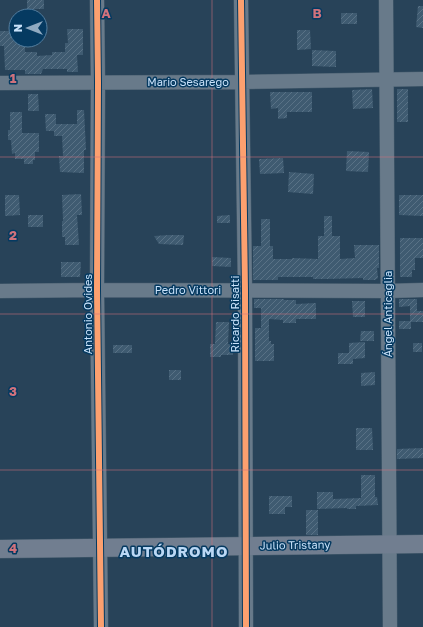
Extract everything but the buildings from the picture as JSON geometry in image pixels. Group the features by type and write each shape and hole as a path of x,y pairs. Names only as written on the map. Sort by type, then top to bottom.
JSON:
{"main road":[{"name":"Julio Tristany","path":"0,549 423,544"}],"street":[{"name":"Antonio Ovides","path":"97,0 97,290 101,627"},
{"name":"Ricardo Risatti","path":"241,0 245,290 246,627"},
{"name":"Ángel Anticaglia","path":"386,0 390,627"},
{"name":"Mario Sesarego","path":"0,83 242,82 423,79"},
{"name":"Pedro Vittori","path":"0,291 423,290"}],"cycle path":[{"path":"97,0 97,290 101,627"},
{"path":"241,0 245,290 246,627"}],"district":[{"name":"AUTÓDROMO","path":"174,552"}]}
